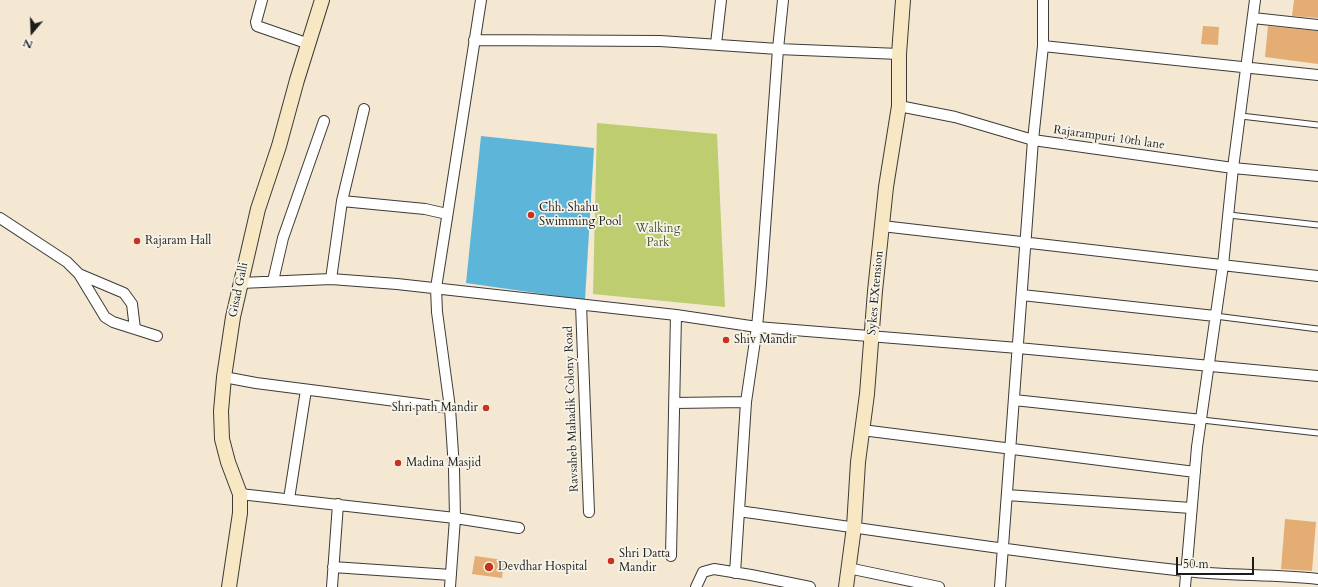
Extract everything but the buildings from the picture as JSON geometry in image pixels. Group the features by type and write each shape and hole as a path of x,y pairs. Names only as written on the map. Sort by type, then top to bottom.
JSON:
{"street":[{"path":"262,0 256,22 257,26 309,44"},
{"name":"Gisad Galli","path":"229,587 240,513 240,494 228,462 222,439 221,411 224,377 240,283 258,209 280,146 322,0"},
{"path":"450,587 455,518 450,408 437,312 436,288 446,214 474,40 482,0"},
{"path":"716,44 721,0"},
{"path":"735,572 746,402 757,327 783,0"},
{"name":"Sykes EXtension","path":"846,587 854,527 858,462 882,226 900,106 899,54 903,0"},
{"path":"1000,587 1025,243 1042,46 1043,0"},
{"path":"1186,587 1195,472 1223,266 1233,168 1255,0"},
{"path":"1253,18 1318,25"},
{"path":"474,40 597,40 716,44 778,49 899,54"},
{"path":"1042,46 1318,75"},
{"name":"Rajarampuri 10th lane","path":"900,106 954,117 1033,140 1233,168 1318,176"},
{"path":"331,279 342,201 364,109"},
{"path":"272,281 283,238 324,121"},
{"path":"342,201 425,209 446,214"},
{"path":"0,218 67,262 79,274 105,317 157,336"},
{"path":"882,226 1318,276"},
{"path":"79,274 124,293 132,304 135,329"},
{"path":"240,283 331,279 436,288 676,315 757,327 1018,348 1318,376"},
{"path":"1022,295 1216,316"},
{"name":"Ravsaheb Mahadik Colony Road","path":"582,305 589,512"},
{"path":"671,556 676,315"},
{"path":"224,377 306,390 450,408"},
{"path":"290,499 306,390"},
{"path":"1014,400 1202,420"},
{"path":"674,403 746,402"},
{"path":"862,430 1195,472"},
{"path":"240,494 455,518 519,528"},
{"path":"1007,495 1191,508"},
{"path":"332,587 338,504"},
{"path":"739,511 1187,572 1281,575 1318,579"},
{"path":"333,567 451,576"},
{"path":"848,568 940,587"},
{"path":"696,587 703,572 714,569 735,572 770,584 810,587"}],"lane":[{"path":"1241,116 1318,125"},
{"path":"1228,215 1318,225"},
{"path":"1216,316 1318,329"},
{"path":"1202,420 1318,433"}],"green space":[{"name":"Walking Park","path":"597,123 717,134 725,307 593,294"}],"water":[{"name":"Chh. Shahu Swimming Pool","path":"481,136 594,148 585,300 466,283"}],"place":[{"name":"Chh. Shahu Swimming Pool","path":"531,215"},
{"name":"Rajaram Hall","path":"137,241"},
{"name":"Shiv Mandir","path":"726,340"},
{"name":"Shri path Mandir","path":"486,408"},
{"name":"Madina Masjid","path":"398,463"},
{"name":"Shri Datta Mandir","path":"611,561"},
{"name":"Devdhar Hospital","path":"489,567"}]}
